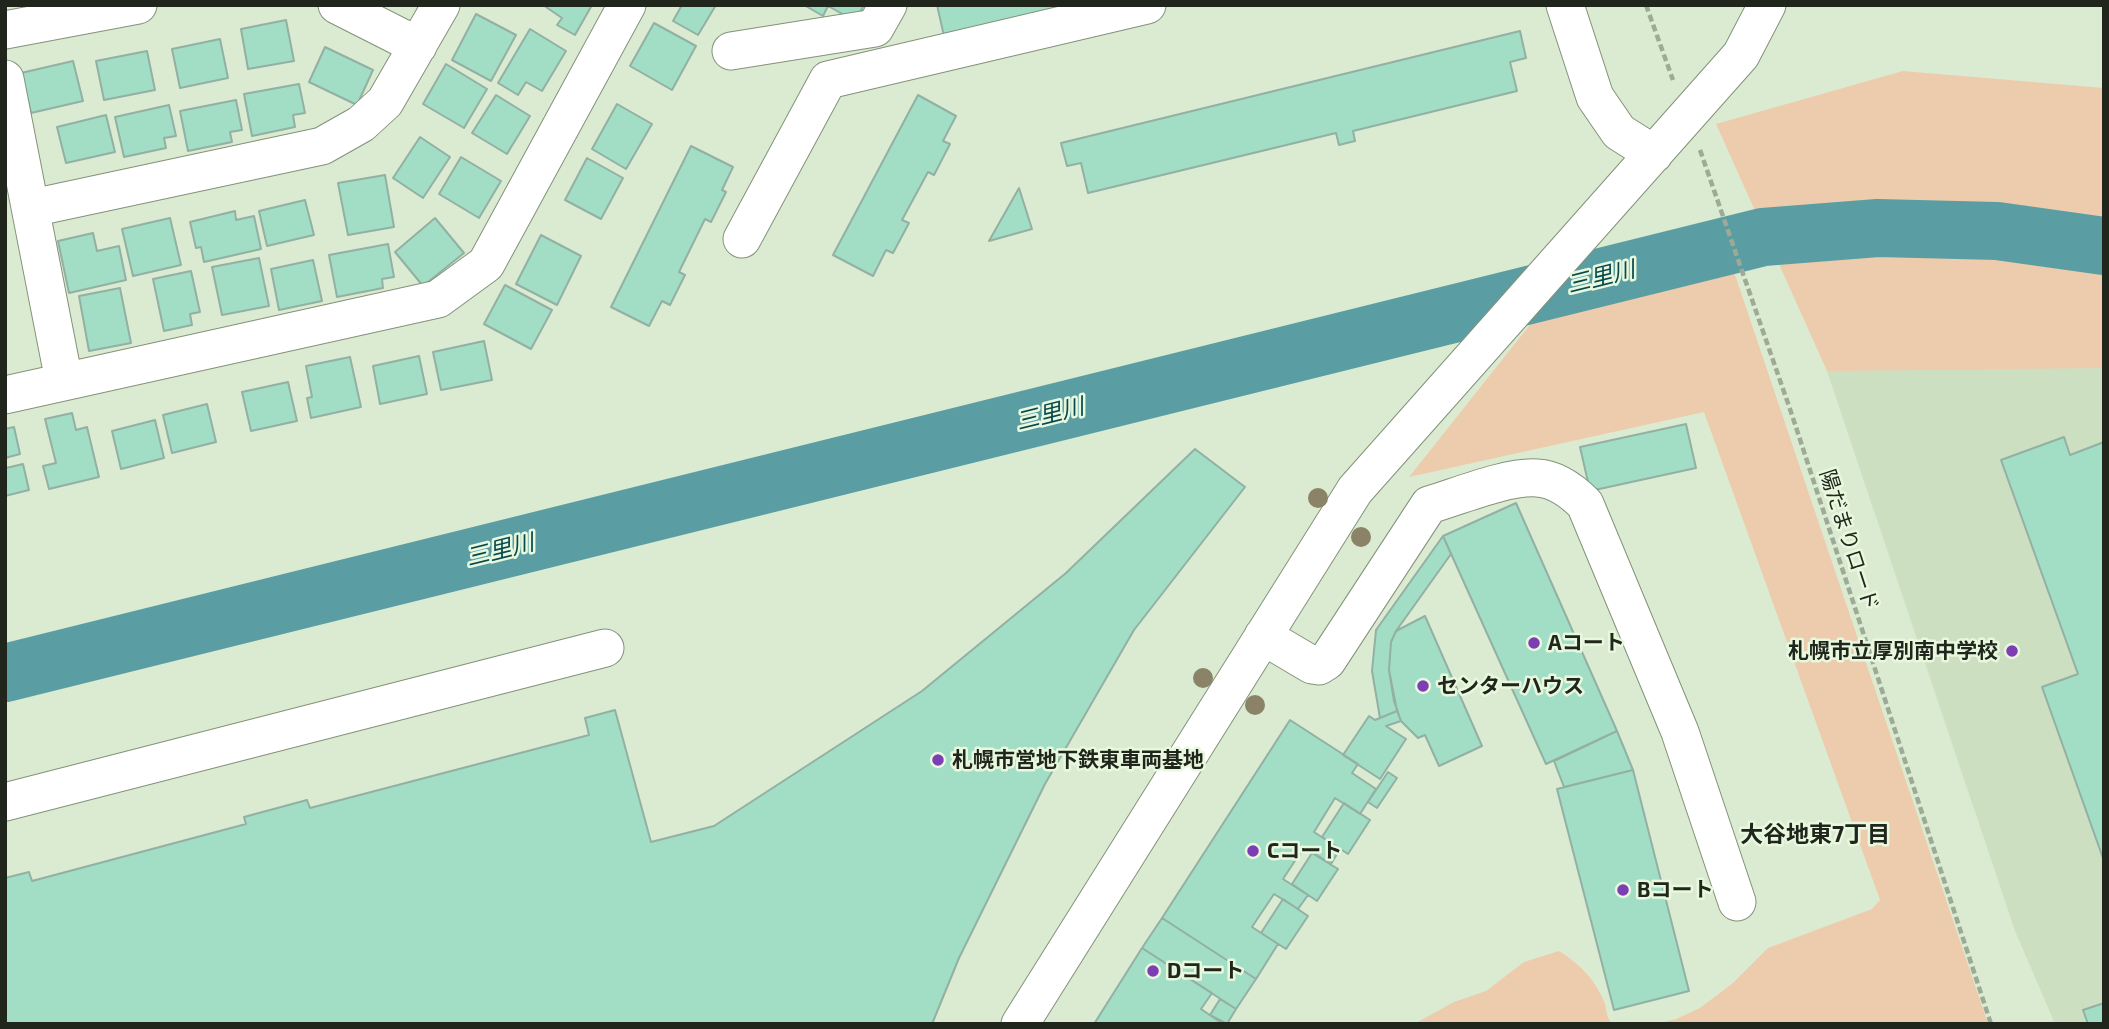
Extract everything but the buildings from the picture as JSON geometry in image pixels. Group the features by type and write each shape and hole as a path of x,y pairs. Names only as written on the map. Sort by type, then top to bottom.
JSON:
{"street":[{"path":"5,30 138,5"},
{"path":"337,5 418,46"},
{"path":"32,208 322,146 360,124 385,102 441,5"},
{"path":"5,395 438,299 486,264 627,5"},
{"path":"731,51 876,28 888,5"},
{"path":"742,239 828,80 1147,5"},
{"path":"1565,5 1595,97 1619,132 1654,154"},
{"path":"1020,1024 1355,490 1741,55 1767,5"},
{"path":"5,79 64,381"},
{"path":"1263,636 1311,666 1318,666 1326,661 1429,505 1520,479 1538,478 1556,482 1585,504 1680,732 1737,902"},
{"path":"5,802 605,648"}],"path":[{"name":"陽だまりロード","path":"1699,148 1791,412 1991,1024"}],"shaded area":[{"path":"1903,71 2104,88 2104,368 1827,371 1716,124"},
{"path":"1729,257 1988,1024 1656,1024 1676,1019 1700,1008 1733,983 1768,948 1872,909 1880,900 1704,412 1409,477 1548,302"},
{"name":"札幌市立厚別南中学校","path":"2012,357 2104,364 2104,1024 2055,1024 2015,931 1827,371"},
{"path":"1559,951 1574,961 1592,980 1613,1024 1414,1024 1454,1002 1486,991 1524,962"}],"waterway":[{"name":"三里川","path":"5,673 1763,237 1878,228 1997,231 2104,246"}],"place":[{"name":"Aコート","path":"1534,643"},
{"name":"札幌市立厚別南中学校","path":"2012,651"},
{"name":"センターハウス","path":"1423,686"},
{"name":"札幌市営地下鉄東車両基地","path":"938,760"},
{"name":"Cコート","path":"1253,851"},
{"name":"Bコート","path":"1623,890"},
{"name":"Dコート","path":"1153,971"}],"district":[{"name":"大谷地東7丁目","path":"1815,834"}]}
